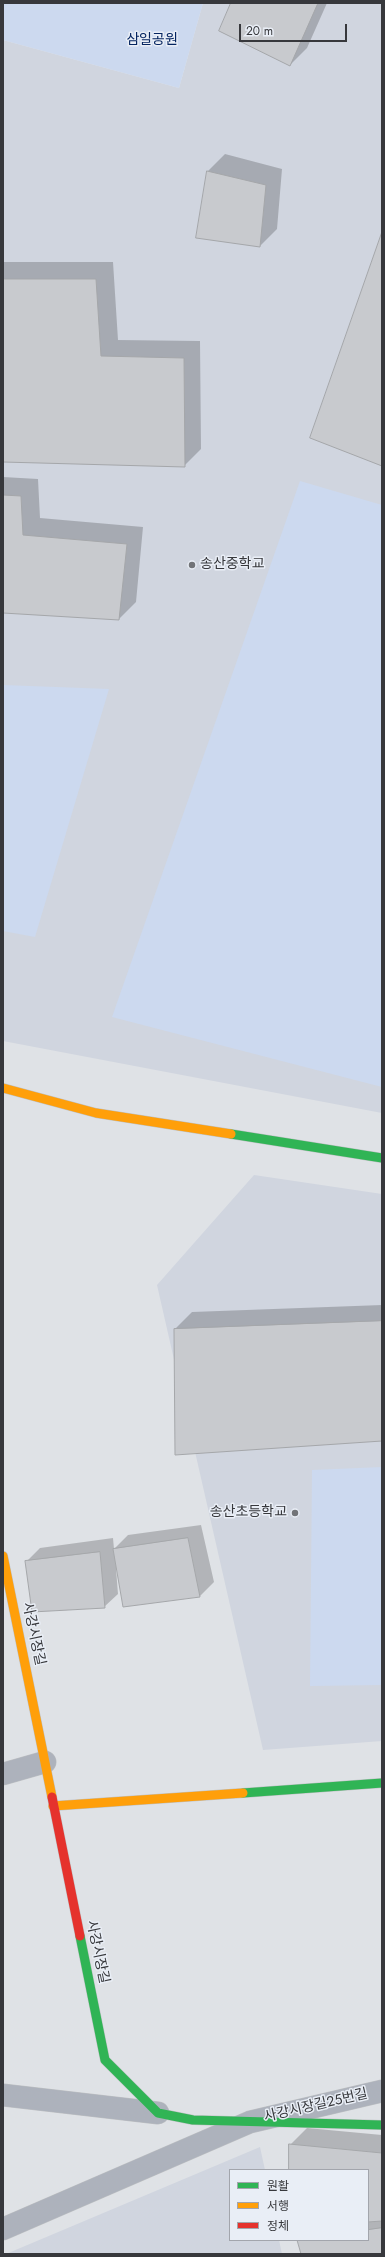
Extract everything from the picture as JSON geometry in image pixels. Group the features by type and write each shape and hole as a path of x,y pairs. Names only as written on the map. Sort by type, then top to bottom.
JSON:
{"street":[{"path":"3,1088 96,1113 382,1158"},
{"name":"사강시장길","path":"3,1556 105,2060 158,2113"},
{"path":"3,1774 45,1762"},
{"path":"53,1806 382,1783"},
{"name":"사강시장길25번길","path":"3,2230 250,2122 382,2091"},
{"path":"3,2095 158,2113 193,2120 382,2125"}],"shaded area":[{"name":"송산중학교","path":"203,3 382,3 382,1113 3,1041 3,40 179,88"},
{"name":"송산초등학교","path":"254,1175 382,1194 382,1741 263,1750 157,1285"},
{"path":"260,2147 265,2169 229,2169 229,2241 279,2241 282,2254 6,2254"}],"green space":[{"name":"삼일공원","path":"3,3 203,3 179,88 3,40"},
{"path":"300,481 382,505 382,1087 112,1017"},
{"path":"3,685 109,689 35,937 3,931"},
{"path":"382,1467 382,1685 310,1686 312,1470"}],"building":[{"path":"231,3 318,3 290,66 219,31"},
{"path":"207,171 266,185 260,247 196,238"},
{"path":"382,232 382,466 310,438"},
{"path":"3,279 96,279 101,356 184,358 185,467 3,462"},
{"path":"3,495 21,496 23,535 127,544 119,620 3,613"},
{"path":"382,1321 382,1441 175,1455 174,1329"},
{"path":"188,1538 200,1597 123,1607 113,1549"},
{"path":"100,1552 105,1608 32,1612 25,1561"},
{"path":"289,2144 382,2153 382,2221 369,2222 369,2169 289,2169"},
{"path":"382,2228 382,2254 301,2254 297,2241 369,2241 369,2230"}],"traffic: fast":[{"path":"231,1134 382,1158"},
{"path":"243,1793 382,1783"},
{"path":"80,1936 105,2060 158,2113 193,2120 382,2125"}],"traffic: slow":[{"path":"3,1088 96,1113 231,1134"},
{"path":"3,1556 52,1797"},
{"path":"53,1806 243,1793"}],"traffic: jam":[{"path":"52,1797 80,1936"}],"place":[{"name":"송산중학교","path":"192,565"},
{"name":"송산초등학교","path":"295,1513"}]}
